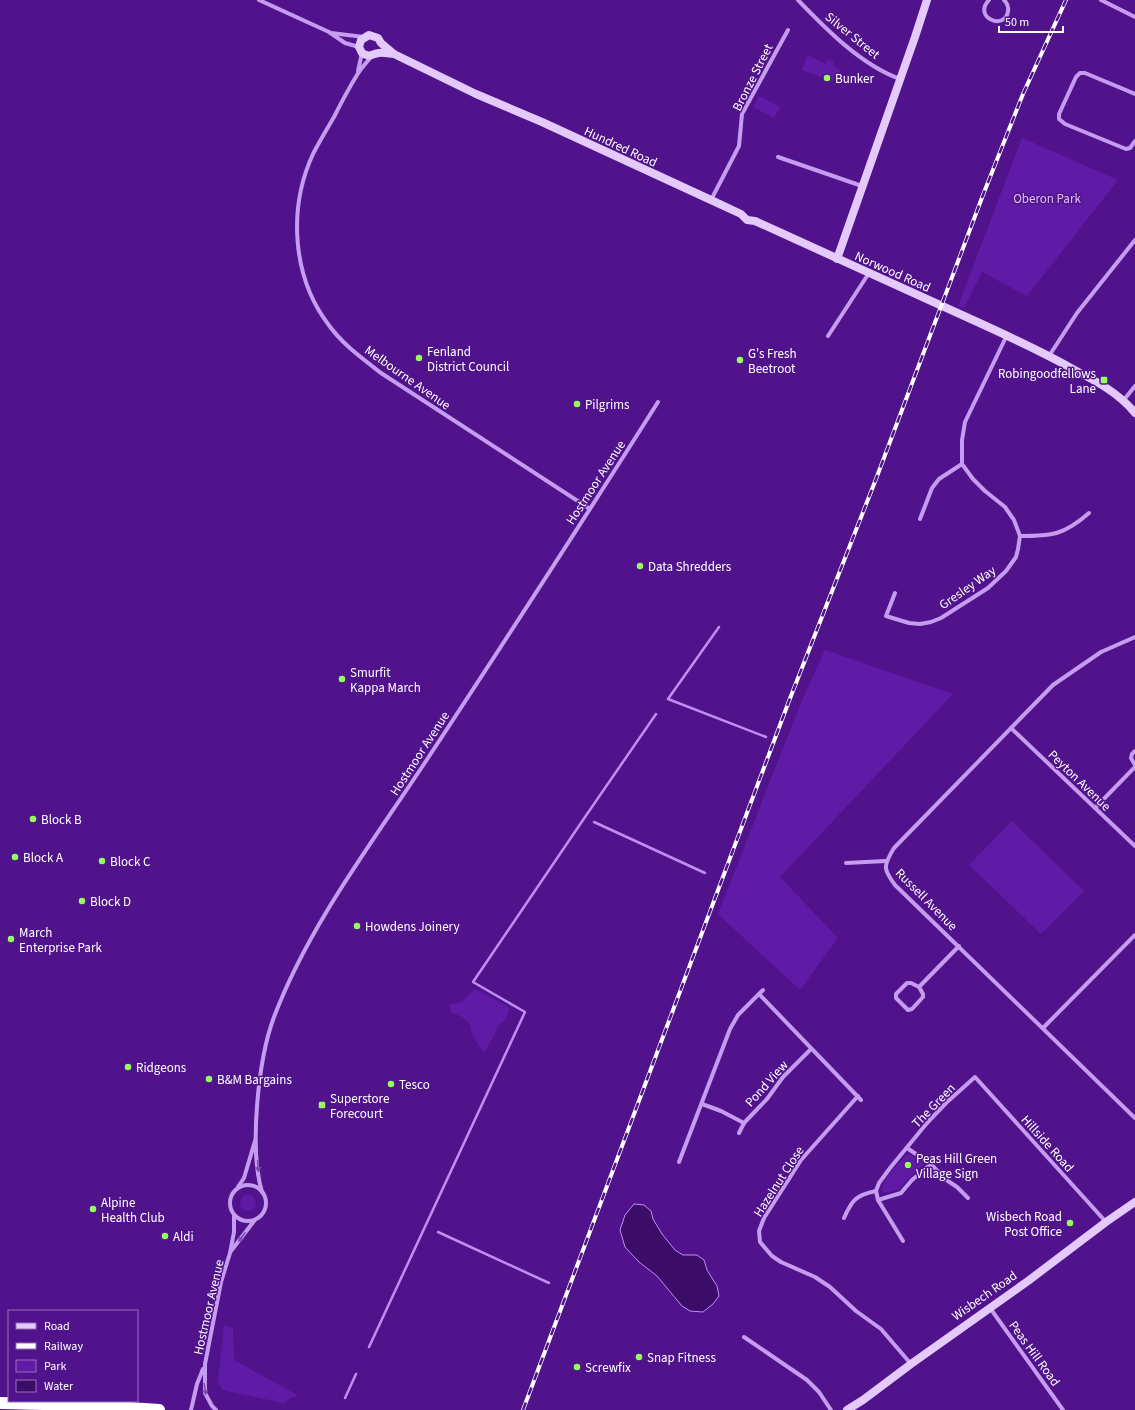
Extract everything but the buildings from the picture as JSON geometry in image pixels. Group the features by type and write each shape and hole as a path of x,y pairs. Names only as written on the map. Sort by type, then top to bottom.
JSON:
{"highway":[{"path":"0,1403 85,1405 159,1410"}],"street":[{"name":"Hundred Road","path":"259,0 329,32 345,43 361,50 367,56 375,54 394,54"},
{"name":"Silver Street","path":"798,0 825,28 862,58 892,76 900,79"},
{"name":"Norwood Road","path":"927,0 837,259 1049,356 1110,390 1135,413"},
{"path":"988,0 984,9 985,14 992,21 998,22 1008,14 1008,5 1004,0"},
{"path":"1101,0 1135,17"},
{"name":"Bronze Street","path":"711,200 739,146 742,114 788,30"},
{"name":"Hundred Road","path":"329,32 364,37 369,35 378,38 381,43 394,54 476,94 711,200 741,214 747,220 755,221 837,259"},
{"path":"361,50 361,40 364,37"},
{"path":"375,54 380,48 381,43"},
{"name":"Melbourne Avenue","path":"358,74 361,50"},
{"name":"Melbourne Avenue","path":"375,54 358,74 313,154 303,182 298,205 298,248 305,280 313,301 328,325 350,349 381,373 590,509"},
{"path":"1135,94 1085,73 1080,73 1076,77 1059,114 1059,118 1064,124 1126,149 1130,148 1135,141"},
{"path":"778,157 862,186"},
{"path":"1049,356 1077,313 1135,240"},
{"path":"828,336 869,273"},
{"path":"1007,336 965,422 962,440 962,464 985,491 1005,507 1014,520 1020,536 1046,536 1064,531 1078,523 1089,513"},
{"path":"1123,401 1135,386"},
{"name":"Hostmoor Avenue","path":"262,1192 259,1182 256,1139 259,1087 273,1020 306,948 355,867 424,764 658,402"},
{"path":"920,519 932,488 939,479 962,464"},
{"name":"Gresley Way","path":"895,593 886,616 909,623 920,624 941,618 988,588 1006,571 1016,557 1020,536"},
{"name":"Russell Avenue","path":"1135,636 1101,652 1053,685 894,848 886,861 886,874 895,885 1135,1118"},
{"name":"Peyton Avenue","path":"1010,728 1135,846"},
{"path":"1095,808 1135,766 1131,758 1135,751"},
{"path":"846,863 886,861"},
{"path":"1042,1028 1135,935"},
{"path":"919,987 959,946"},
{"path":"911,983 919,987 923,994 923,998 912,1009 908,1010 896,998 896,994 907,984 911,983"},
{"path":"679,1162 730,1029 738,1015 763,990"},
{"path":"759,994 811,1049"},
{"name":"Hazelnut Close","path":"811,1049 859,1098 801,1160 764,1218 759,1231 760,1242 772,1256 781,1262 814,1277 830,1287 856,1311 881,1329 911,1364"},
{"name":"Pond View","path":"739,1133 744,1123 767,1099 783,1076 811,1049"},
{"name":"The Green","path":"876,1191 879,1183 890,1168 946,1103 975,1077"},
{"name":"Hillside Road","path":"975,1077 1106,1222"},
{"path":"702,1104 721,1110 744,1123"},
{"name":"Hostmoor Avenue","path":"238,1188 244,1178 256,1139"},
{"path":"907,1148 931,1164 945,1179 958,1187 968,1198"},
{"path":"878,1200 901,1193 912,1180 931,1164"},
{"path":"251,1185 255,1186 262,1192 266,1201 265,1211 262,1216 254,1221 245,1222 234,1215 231,1211 230,1202 232,1194 238,1188 251,1185"},
{"path":"844,1218 849,1206 855,1198 864,1193 876,1191 878,1200 903,1241"},
{"name":"Wisbech Road","path":"847,1410 863,1400 1135,1202"},
{"name":"Hostmoor Avenue","path":"191,1410 197,1384 205,1364 221,1282 230,1253 234,1232 234,1215"},
{"name":"Hostmoor Avenue","path":"230,1253 254,1221"},
{"name":"Peas Hill Road","path":"990,1308 1063,1410"},
{"path":"744,1337 807,1380 819,1392 831,1410"},
{"name":"Hostmoor Avenue","path":"205,1364 205,1393 216,1410"}],"green space":[{"path":"808,55 825,64 828,59 834,62 833,65 840,70 833,81 829,79 829,76 822,74 821,77 802,70"},
{"path":"759,96 780,107 774,118 753,107"},
{"name":"Oberon Park","path":"1022,138 1118,180 1027,296 982,272 964,308 958,306"},
{"path":"825,650 953,694 780,877 838,938 800,990 718,914 800,705"},
{"path":"1012,821 1084,891 1041,934 969,865"},
{"path":"475,989 507,1006 509,1009 507,1017 500,1024 485,1052 480,1048 471,1033 470,1025 466,1019 452,1013 449,1005 461,1002"},
{"path":"911,1155 924,1164 898,1190 884,1193 882,1191 887,1177 904,1157"},
{"path":"245,1195 251,1195 256,1200 254,1209 251,1211 245,1211 240,1206 240,1200"},
{"path":"224,1325 233,1328 234,1360 297,1395 283,1403 222,1390 218,1382"}],"water":[{"path":"634,1204 644,1205 651,1211 653,1219 662,1234 675,1250 683,1255 697,1255 704,1260 707,1270 717,1286 719,1296 713,1304 703,1312 690,1311 682,1306 657,1276 639,1262 625,1247 620,1230 625,1215"}],"waterway":[{"path":"719,627 668,699 766,737"},
{"path":"369,1347 525,1012 473,982 656,714"},
{"path":"594,822 705,873"},
{"path":"438,1232 549,1283"},
{"path":"345,1398 356,1374"}],"railway":[{"path":"523,1410 789,701 876,479 983,195 1023,94 1066,0"}],"place":[{"name":"Bunker","path":"827,78"},
{"name":"Fenland District Council","path":"419,358"},
{"name":"G's Fresh Beetroot","path":"740,360"},
{"name":"Robingoodfellows Lane","path":"1104,380"},
{"name":"Pilgrims","path":"577,404"},
{"name":"Data Shredders","path":"640,566"},
{"name":"Smurfit Kappa March","path":"342,679"},
{"name":"Block B","path":"33,819"},
{"name":"Block A","path":"15,857"},
{"name":"Block C","path":"102,861"},
{"name":"Block D","path":"82,901"},
{"name":"Howdens Joinery","path":"357,926"},
{"name":"March Enterprise Park","path":"11,939"},
{"name":"Ridgeons","path":"128,1067"},
{"name":"B&M Bargains","path":"209,1079"},
{"name":"Tesco","path":"391,1084"},
{"name":"Superstore Forecourt","path":"322,1105"},
{"name":"Peas Hill Green Village Sign","path":"908,1165"},
{"name":"Alpine Health Club","path":"93,1209"},
{"name":"Wisbech Road Post Office","path":"1070,1223"},
{"name":"Aldi","path":"165,1236"},
{"name":"Snap Fitness","path":"639,1357"},
{"name":"Screwfix","path":"577,1367"}]}
